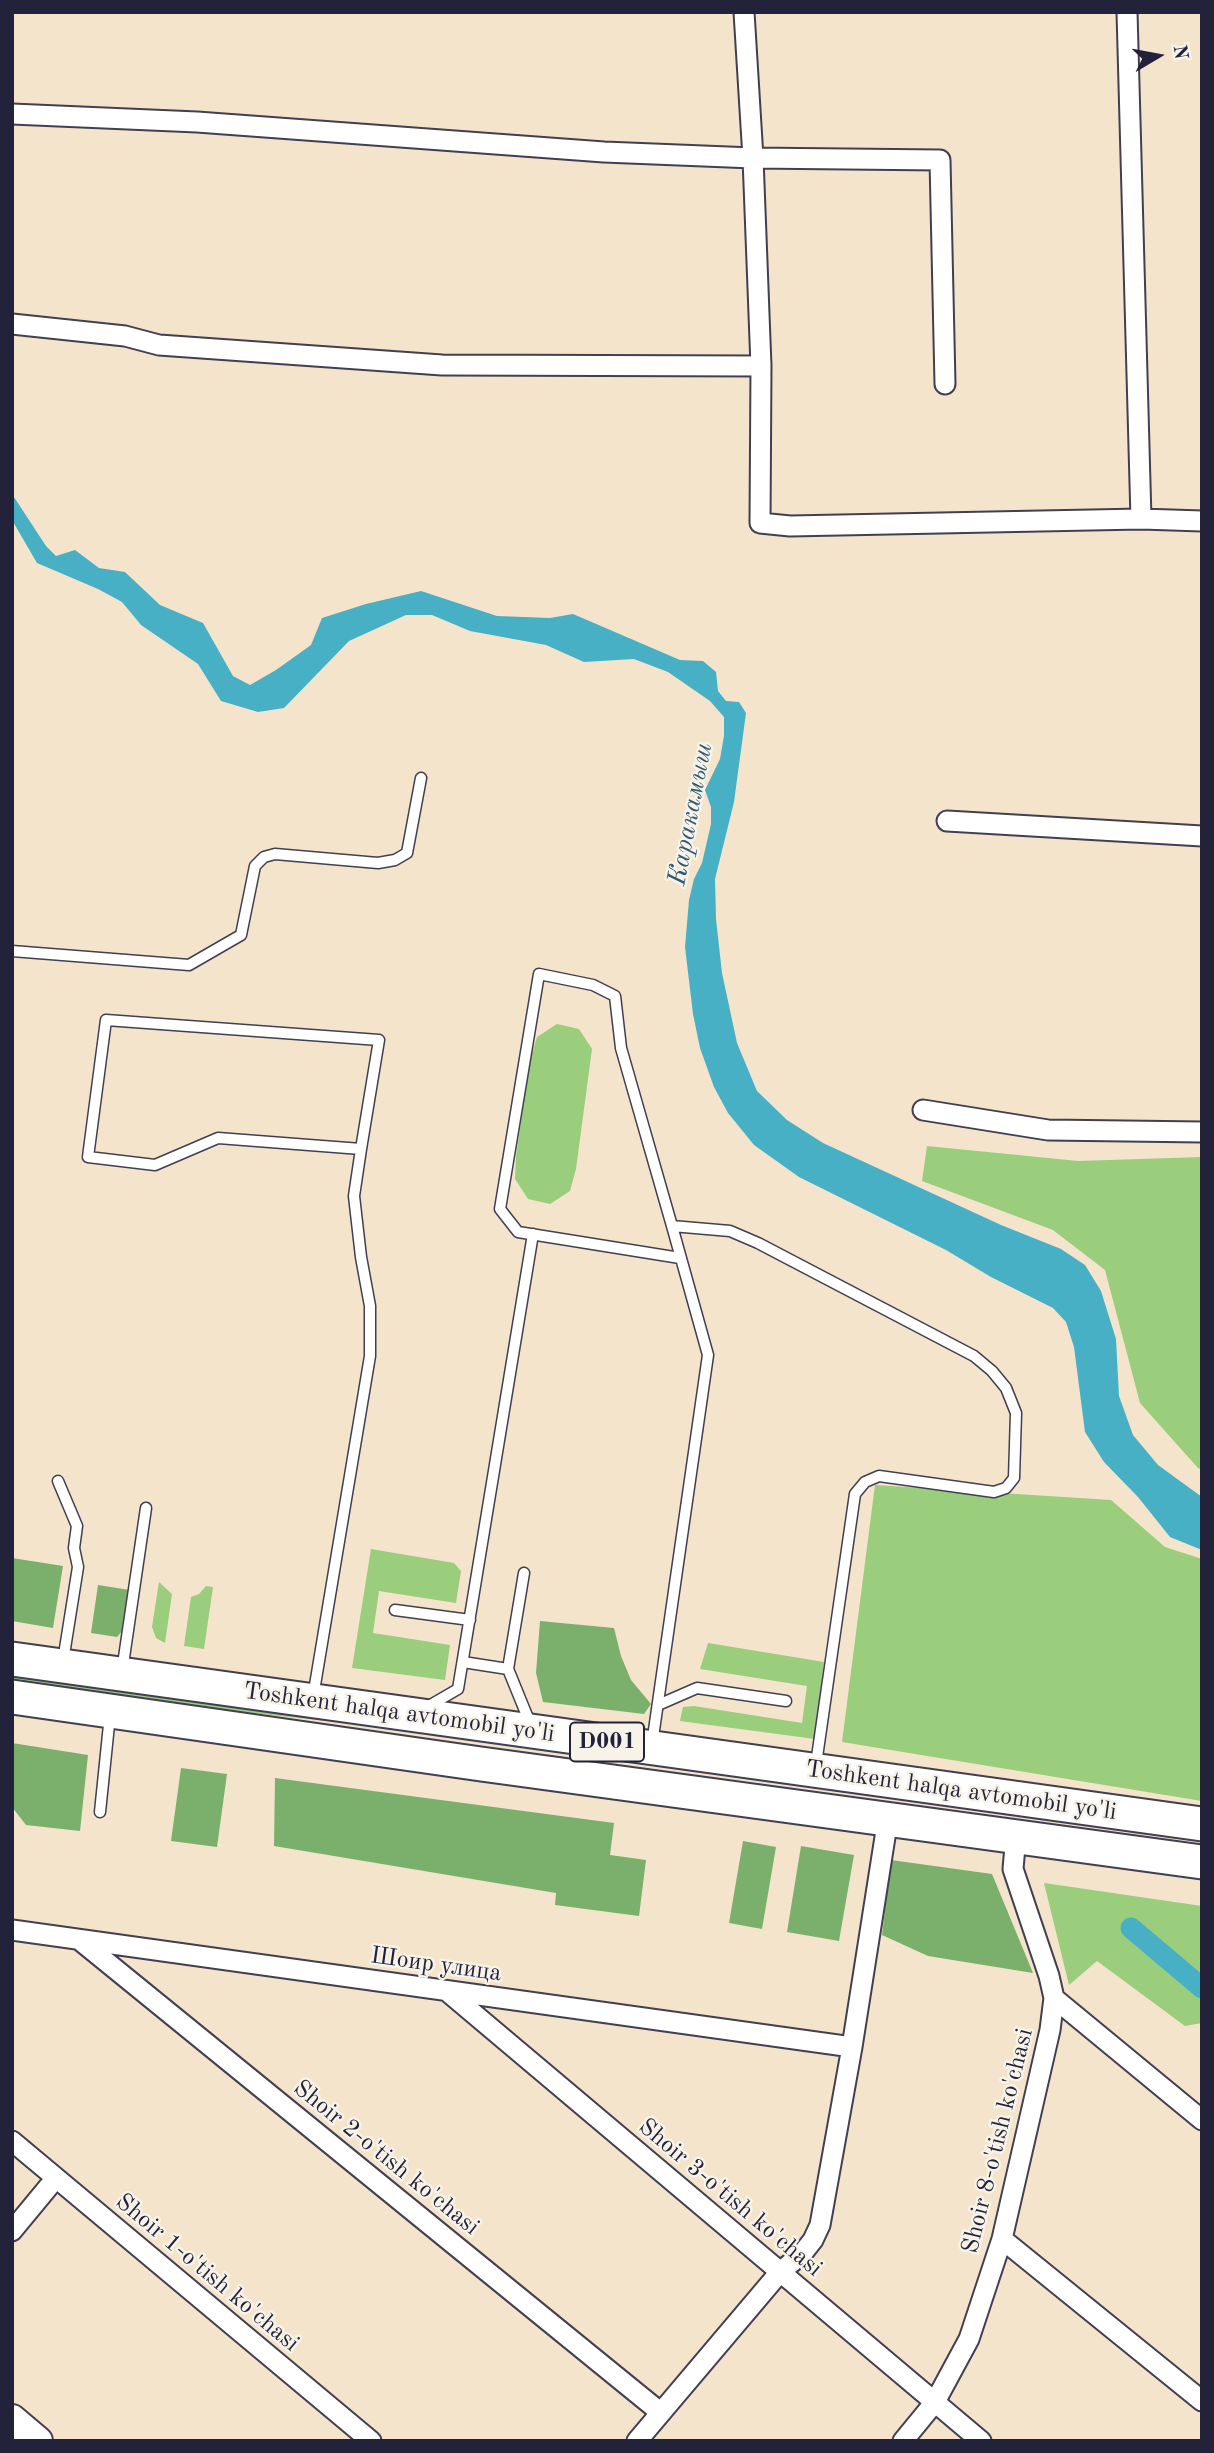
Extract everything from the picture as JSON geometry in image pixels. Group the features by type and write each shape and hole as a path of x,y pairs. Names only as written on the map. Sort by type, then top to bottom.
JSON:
{"highway":[{"name":"Toshkent halqa avtomobil yo'li","path":"12,1659 1202,1824"},
{"name":"Toshkent halqa avtomobil yo'li","path":"12,1697 1202,1862"},
{"path":"481,1764 485,1724"}],"main road":[{"path":"12,2419 38,2441"}],"street":[{"path":"744,12 761,366 760,523 790,526 1141,519 1202,521"},
{"path":"1127,12 1141,519"},
{"path":"12,114 197,122 590,151 753,158 940,160 945,384"},
{"path":"12,324 125,336 159,345 442,365 761,366"},
{"path":"947,821 1202,836"},
{"path":"923,1110 1048,1130 1202,1132"},
{"path":"637,2441 780,2272 802,2254 813,2241 820,2225 852,2047 888,1818"},
{"name":"Shoir 8-o'tish ko'chasi","path":"903,2441 935,2402 969,2339 1002,2239 1050,2030 1054,1997 1013,1869 1016,1835"},
{"name":"Шоир улица","path":"12,1930 82,1942 852,2047"},
{"name":"Shoir 2-o'tish ko'chasi","path":"82,1942 660,2412"},
{"name":"Shoir 3-o'tish ko'chasi","path":"448,1992 982,2441"},
{"path":"1054,1997 1202,2120"},
{"name":"Shoir 1-o'tish ko'chasi","path":"12,2141 372,2441"},
{"path":"12,2231 55,2179"},
{"path":"1002,2239 1202,2401"}],"lane":[{"path":"12,951 190,965 241,935 255,866 264,857 275,854 378,863 395,860 407,853 421,778"},
{"path":"651,1748 708,1355 621,1048 615,996 593,985 539,974 500,1209 518,1232 680,1258"},
{"path":"313,1701 370,1356 370,1306 354,1196 379,1040 106,1020 88,1157 155,1165 218,1138 361,1149"},
{"path":"671,1226 730,1231 758,1243 974,1356 992,1371 1006,1388 1016,1413 1014,1478 1006,1488 994,1492 879,1476 865,1482 855,1494 815,1771"},
{"path":"413,1715 458,1689 533,1234"},
{"path":"58,1481 77,1525 74,1548 78,1567 62,1667"},
{"path":"122,1675 146,1508"},
{"path":"524,1573 508,1669 533,1731"},
{"path":"395,1610 470,1620"},
{"path":"463,1662 508,1669"},
{"path":"657,1706 697,1688 786,1701"},
{"path":"100,1812 110,1711"}],"green space":[{"path":"557,1024 579,1029 592,1049 576,1169 570,1191 550,1204 528,1199 515,1179 530,1060 537,1037"},
{"path":"927,1146 1078,1161 1202,1157 1202,1470 1140,1403 1105,1270 1053,1230 922,1181"},
{"path":"875,1485 1111,1500 1165,1547 1202,1559 1202,1801 842,1742"},
{"path":"371,1549 454,1563 461,1571 456,1603 379,1591 373,1633 450,1645 445,1680 352,1668"},
{"path":"12,1558 63,1566 53,1628 12,1621"},
{"path":"159,1582 172,1594 165,1643 156,1638 152,1627"},
{"path":"98,1585 130,1590 124,1629 117,1637 91,1633"},
{"path":"206,1586 213,1587 204,1649 184,1646 191,1597 199,1594"},
{"path":"540,1621 614,1628 631,1680 651,1704 644,1714 543,1702 536,1673"},
{"path":"708,1643 824,1662 815,1739 680,1721 683,1707 694,1706 802,1723 807,1686 700,1669"},
{"path":"12,1672 387,1725 125,1699 12,1683"},
{"path":"12,1743 88,1755 80,1831 26,1825 12,1807"},
{"path":"181,1768 227,1774 217,1847 171,1841"},
{"path":"275,1778 614,1823 610,1855 646,1860 639,1916 555,1905 556,1893 274,1846"},
{"path":"743,1841 776,1847 762,1929 729,1923"},
{"path":"801,1846 854,1855 839,1941 787,1932"},
{"path":"891,1860 992,1874 1033,1973 928,1956 882,1935"},
{"path":"1044,1883 1202,1906 1202,2023 1185,2026 1097,1961 1069,1985"}],"water":[{"path":"12,494 46,546 56,556 75,550 99,568 125,572 160,605 203,623 233,676 250,685 311,645 322,618 421,591 497,616 550,618 573,614 680,660 703,661 716,672 718,691 726,701 739,702 746,713 734,802 715,879 716,919 722,973 737,1043 757,1091 787,1120 823,1143 1001,1225 1061,1249 1085,1265 1101,1291 1116,1339 1119,1396 1133,1435 1158,1465 1202,1497 1202,1550 1170,1537 1138,1497 1104,1462 1085,1432 1074,1347 1066,1322 1053,1308 991,1277 946,1250 799,1177 754,1145 728,1113 714,1087 700,1048 685,947 689,900 694,879 702,863 711,824 711,807 705,790 720,759 724,736 724,717 710,701 668,672 634,659 584,662 546,645 470,631 432,615 406,615 349,641 284,708 258,712 221,701 198,664 141,625 122,602 37,563 12,520"}],"waterway":[{"path":"1131,1928 1202,1988"}],"water label":[{"name":"Каракамыш","path":"691,814"}]}
